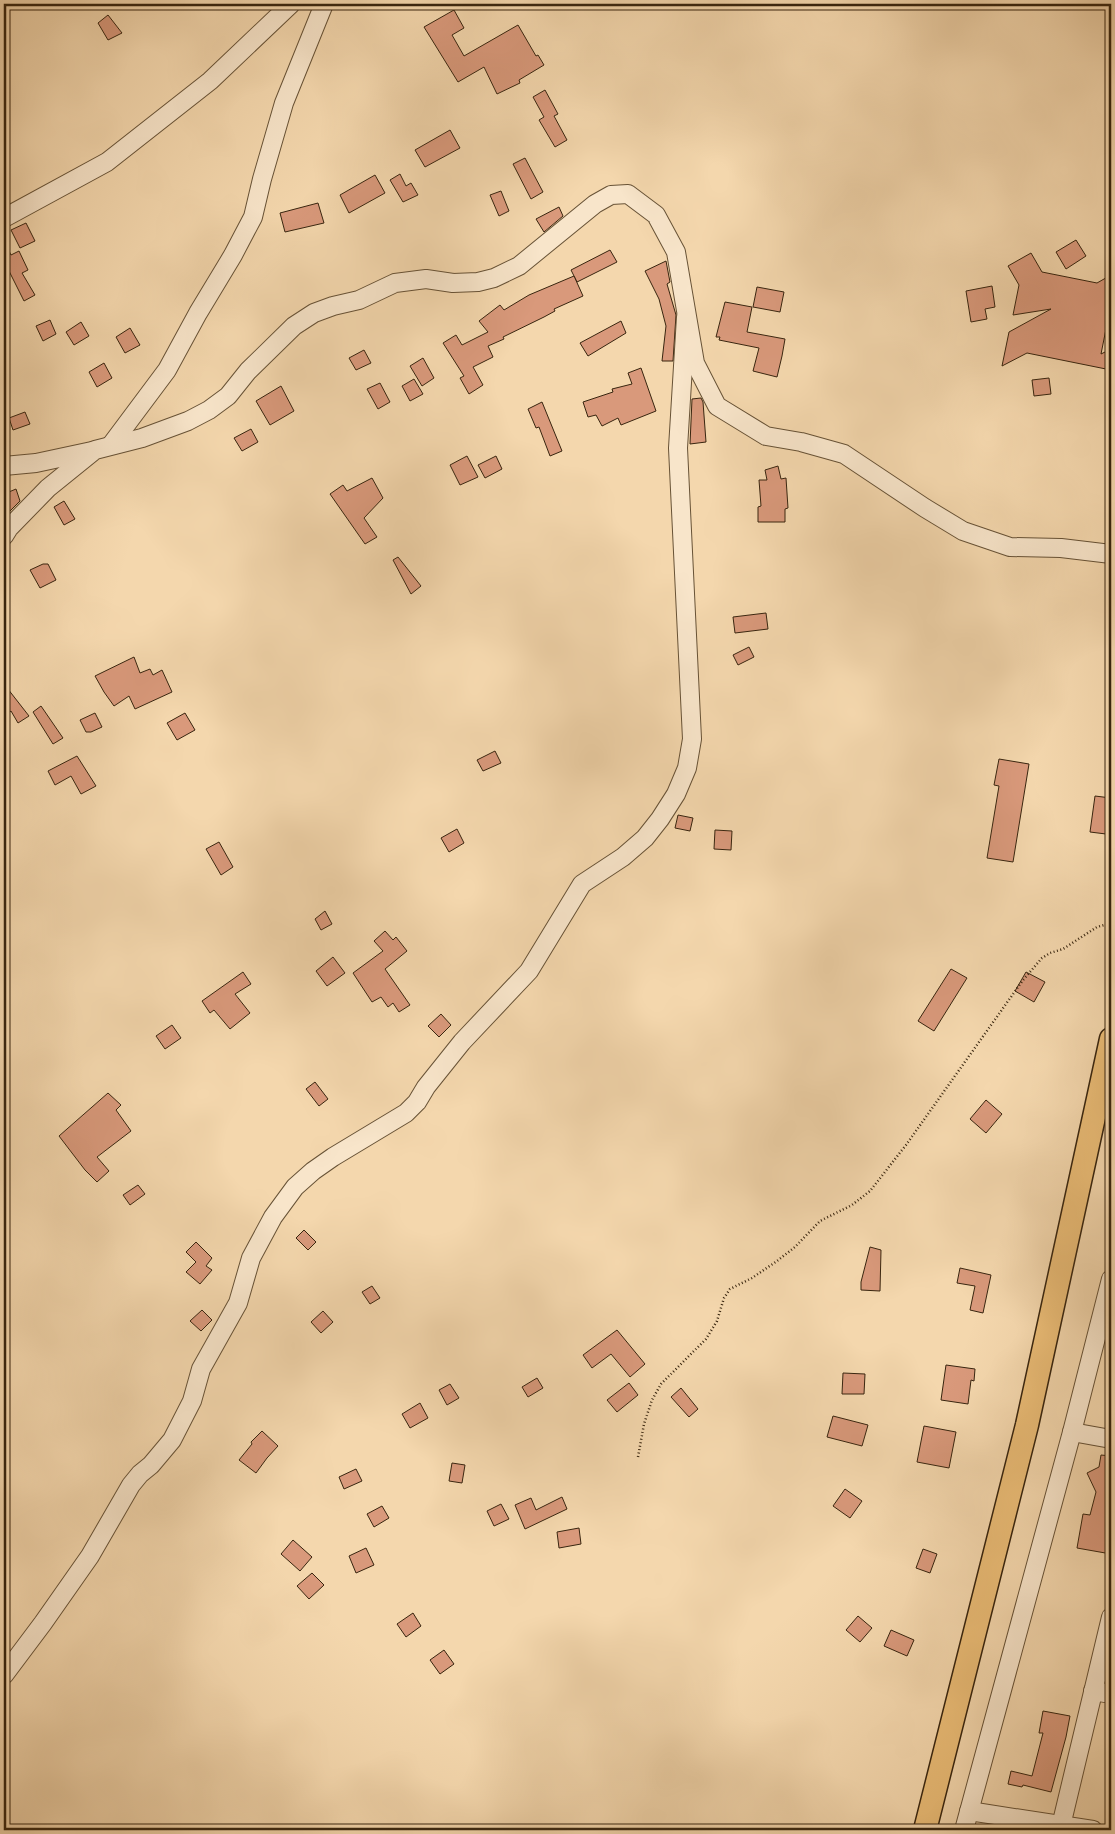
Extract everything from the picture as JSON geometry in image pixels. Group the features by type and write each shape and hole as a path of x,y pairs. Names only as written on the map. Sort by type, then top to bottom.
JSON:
{"main road":[{"path":"925,1830 1027,1425 1111,1039"}],"street":[{"path":"4,218 107,162 210,81 291,4"},
{"path":"4,536 9,528 48,488 103,448 167,370 253,216 284,103 324,4"},
{"path":"4,466 36,462 103,448 142,438 188,422 228,396 248,371 294,326 314,313 359,300 395,283 426,279 453,283 478,282 494,278 519,266 595,204 612,195 628,194 656,215 676,252 695,363 717,406 766,436 801,442 844,454 963,531 1010,547 1061,548 1111,554"},
{"path":"4,1675 44,1623 90,1556 131,1485 172,1440 192,1401 201,1369 238,1303 252,1258 273,1217 295,1187 333,1157 406,1113 462,1042 529,971 582,884 623,857 645,838 676,794 687,768 692,739 678,448 686,317"},
{"path":"964,1830 1072,1432 1111,1280"},
{"path":"1072,1432 1111,1439"},
{"path":"1061,1828 1111,1617"},
{"path":"1094,1691 1111,1694"},
{"path":"969,1811 1061,1828 1093,1830"}],"path":[{"path":"638,1457 644,1424 652,1400 661,1384 706,1339 717,1321 724,1298 730,1289 752,1278 777,1261 795,1247 820,1221 852,1205 870,1191 906,1145 1023,980 1042,958 1063,949 1097,927 1111,923"}],"building":[{"path":"454,10 464,28 452,35 464,56 518,25 536,56 538,55 544,65 519,80 520,83 497,94 484,67 458,82 424,27"},
{"path":"108,15 122,33 108,40 98,23"},
{"path":"545,90 558,114 554,116 567,140 555,147 539,120 544,117 533,97"},
{"path":"450,130 460,148 425,167 415,150"},
{"path":"525,158 543,192 531,199 513,164"},
{"path":"400,174 406,186 411,183 418,195 403,202 390,180"},
{"path":"375,175 385,193 349,213 340,195"},
{"path":"501,191 509,211 499,216 490,195"},
{"path":"318,203 324,223 285,232 280,213"},
{"path":"559,207 563,216 544,232 536,219"},
{"path":"26,223 35,241 20,248 11,230"},
{"path":"1076,240 1086,256 1066,269 1056,252"},
{"path":"8,249 11,255 19,251 28,270 22,273 35,295 24,301 4,261 4,251"},
{"path":"610,250 617,262 577,282 571,270"},
{"path":"1031,253 1042,272 1097,283 1111,275 1111,304 1101,354 1111,349 1111,366 1106,369 1027,353 1002,366 1009,332 1051,309 1013,315 1019,285 1008,266"},
{"path":"666,261 670,282 667,284 676,315 673,361 662,361 666,326 659,299 645,271"},
{"path":"574,276 583,296 554,309 555,311 488,346 493,357 473,367 483,385 469,394 460,378 464,376 443,343 456,335 462,345 488,332 479,321 500,305 504,310 529,295"},
{"path":"992,286 995,307 985,309 987,319 971,322 966,291"},
{"path":"757,287 784,292 780,312 753,307"},
{"path":"725,302 752,307 747,332 785,339 777,377 753,371 759,348 719,340 720,337 716,337"},
{"path":"50,320 56,334 43,341 36,326"},
{"path":"621,321 626,333 588,356 580,343"},
{"path":"81,322 89,336 74,345 66,332"},
{"path":"130,328 140,345 125,353 116,337"},
{"path":"364,350 371,363 356,370 349,358"},
{"path":"423,358 434,378 422,386 410,366"},
{"path":"104,363 112,378 97,387 89,372"},
{"path":"641,368 656,411 621,425 618,418 602,426 596,415 588,417 583,402 613,392 612,389 632,384 628,373"},
{"path":"1049,378 1051,394 1034,396 1032,380"},
{"path":"414,379 423,394 410,401 402,386"},
{"path":"380,383 390,402 378,409 367,389"},
{"path":"281,386 294,411 270,425 256,401"},
{"path":"701,398 703,402 706,442 690,444 692,399"},
{"path":"542,402 562,451 550,456 539,427 536,428 528,409"},
{"path":"25,412 30,424 13,430 9,418"},
{"path":"251,429 258,442 242,451 234,438"},
{"path":"467,456 478,477 460,485 450,465"},
{"path":"496,456 502,469 485,478 478,465"},
{"path":"778,466 781,479 786,478 788,508 785,509 785,522 758,522 758,507 761,506 759,480 767,480 765,470"},
{"path":"372,478 383,498 364,518 377,537 365,544 330,494 343,485 347,491"},
{"path":"16,489 20,501 7,514 4,507 4,494"},
{"path":"64,501 75,519 64,525 54,507"},
{"path":"398,557 421,586 411,594 393,560"},
{"path":"43,564 48,564 56,580 40,588 30,570"},
{"path":"766,613 768,629 735,633 733,617"},
{"path":"749,647 754,657 738,665 733,655"},
{"path":"134,657 140,673 150,669 153,675 162,670 172,692 135,709 129,696 114,706 95,676"},
{"path":"4,684 29,716 18,723 11,711 4,717"},
{"path":"41,706 63,738 53,744 33,712"},
{"path":"95,713 102,727 86,732 80,720"},
{"path":"185,713 195,730 177,740 167,723"},
{"path":"495,751 501,763 483,771 477,760"},
{"path":"77,756 96,786 81,794 71,776 55,785 48,771"},
{"path":"999,759 1029,764 1013,862 987,858 999,786 994,785"},
{"path":"1095,796 1111,798 1106,834 1090,832"},
{"path":"678,815 693,818 690,831 675,828"},
{"path":"457,829 464,843 449,852 441,838"},
{"path":"715,830 732,831 731,850 714,849"},
{"path":"219,842 233,867 221,875 206,849"},
{"path":"325,911 332,924 321,930 315,919"},
{"path":"385,931 393,940 396,937 407,951 385,969 410,1005 399,1012 393,1003 388,1007 381,997 372,1002 353,973 383,951 374,941"},
{"path":"333,957 345,973 327,986 316,971"},
{"path":"951,969 967,978 934,1031 918,1021"},
{"path":"243,972 251,984 235,994 250,1013 230,1029 214,1010 210,1013 202,1001"},
{"path":"1026,972 1045,982 1034,1002 1015,991"},
{"path":"441,1014 451,1025 439,1037 428,1026"},
{"path":"172,1025 181,1038 165,1049 156,1036"},
{"path":"315,1082 328,1099 319,1106 306,1089"},
{"path":"108,1093 121,1105 116,1110 131,1131 97,1157 109,1171 97,1182 85,1170 59,1136"},
{"path":"986,1100 1002,1114 986,1133 970,1119"},
{"path":"138,1185 145,1194 130,1205 123,1195"},
{"path":"304,1230 316,1242 308,1250 296,1238"},
{"path":"196,1242 212,1258 206,1266 212,1270 200,1284 186,1272 196,1262 186,1252"},
{"path":"870,1247 881,1250 880,1291 861,1290 861,1282"},
{"path":"960,1268 991,1275 983,1313 970,1310 975,1286 957,1283"},
{"path":"372,1286 380,1298 370,1304 362,1292"},
{"path":"202,1310 212,1320 201,1331 190,1321"},
{"path":"323,1311 333,1322 321,1333 311,1322"},
{"path":"617,1330 645,1364 630,1377 611,1354 592,1368 583,1355"},
{"path":"946,1365 975,1369 974,1381 971,1380 968,1404 941,1400"},
{"path":"843,1373 865,1374 864,1394 842,1394"},
{"path":"537,1378 543,1388 528,1397 522,1387"},
{"path":"629,1383 638,1395 617,1412 607,1400"},
{"path":"450,1384 459,1398 447,1405 439,1390"},
{"path":"681,1388 698,1409 689,1417 671,1397"},
{"path":"420,1403 428,1418 410,1428 402,1414"},
{"path":"833,1416 868,1425 862,1446 827,1437"},
{"path":"924,1426 956,1432 949,1468 917,1462"},
{"path":"262,1431 278,1446 256,1473 239,1460 252,1444 251,1442"},
{"path":"1101,1455 1111,1456 1111,1554 1077,1548 1083,1514 1090,1515 1096,1492 1087,1473 1099,1467"},
{"path":"452,1463 465,1465 462,1483 449,1481"},
{"path":"356,1469 362,1481 344,1489 339,1477"},
{"path":"845,1489 862,1501 850,1518 833,1506"},
{"path":"562,1497 567,1509 525,1529 515,1505 531,1498 536,1510"},
{"path":"501,1504 509,1519 494,1526 487,1511"},
{"path":"382,1506 389,1518 374,1527 367,1514"},
{"path":"579,1528 581,1544 559,1548 557,1532"},
{"path":"293,1540 312,1557 300,1571 281,1554"},
{"path":"366,1548 374,1565 356,1573 349,1556"},
{"path":"923,1549 937,1554 930,1573 916,1568"},
{"path":"312,1573 324,1585 309,1599 297,1586"},
{"path":"413,1613 421,1626 406,1637 397,1624"},
{"path":"858,1616 872,1628 860,1642 846,1630"},
{"path":"891,1630 914,1640 907,1656 884,1646"},
{"path":"444,1650 454,1664 440,1674 430,1660"},
{"path":"1043,1711 1070,1716 1051,1792 1023,1785 1022,1787 1008,1784 1011,1771 1032,1776 1043,1733 1039,1733"}]}
